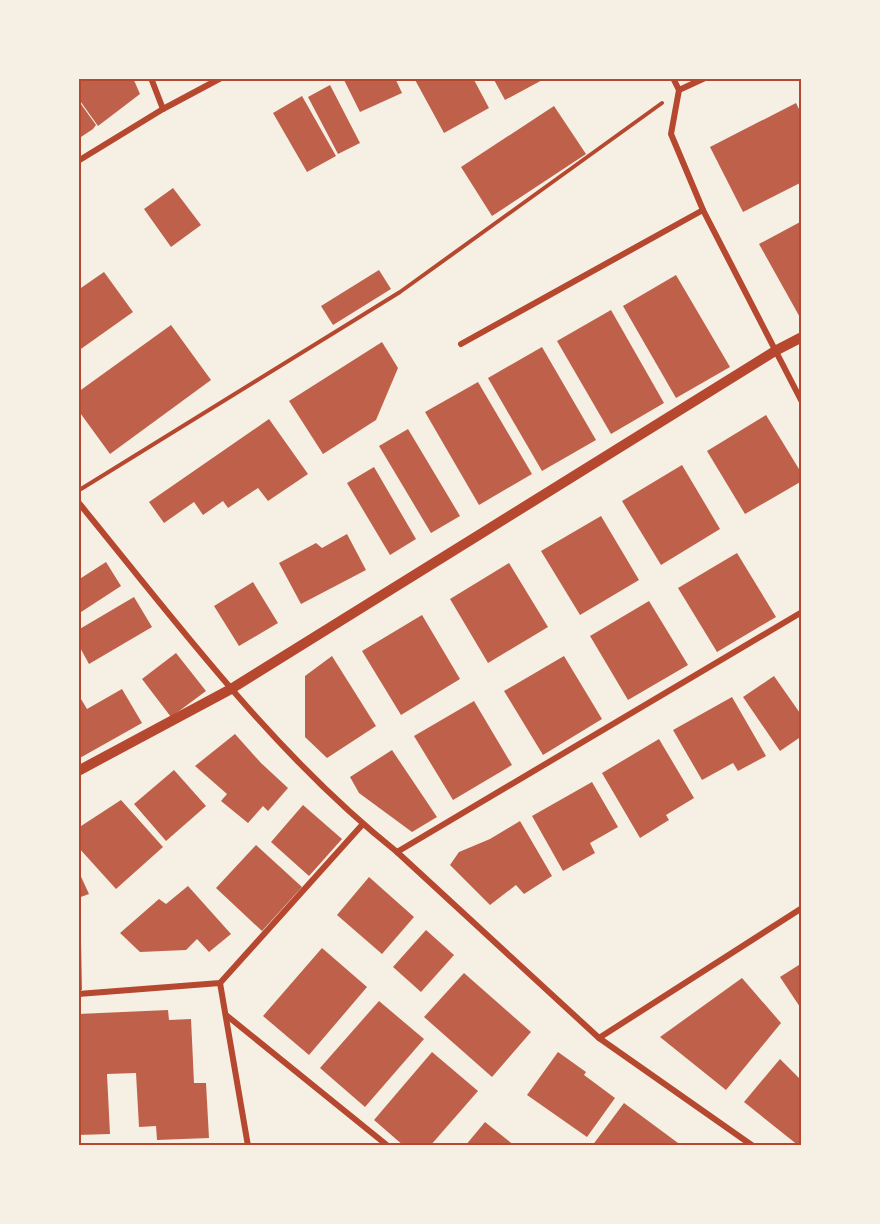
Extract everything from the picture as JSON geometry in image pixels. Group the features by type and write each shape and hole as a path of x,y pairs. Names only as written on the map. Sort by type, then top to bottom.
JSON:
{"street":[{"path":"152,78 163,109"},
{"path":"78,161 163,109 221,78"},
{"path":"673,78 679,90 671,134 703,210 802,402"},
{"path":"679,90 705,78"},
{"path":"461,344 703,210"},
{"path":"78,771 231,689 775,351 802,337"},
{"path":"78,502 231,689 298,763 362,825 397,852 599,1038 753,1146"},
{"path":"397,852 802,612"},
{"path":"78,994 220,983 362,825"},
{"path":"599,1038 802,908"},
{"path":"220,983 248,1146"},
{"path":"226,1015 388,1146"}],"path":[{"path":"78,490 400,292 679,90"}],"building":[{"path":"78,78 133,78 140,94 98,126 78,98"},
{"path":"343,78 395,78 402,93 360,112"},
{"path":"414,78 473,78 489,108 444,133"},
{"path":"493,78 546,78 505,100"},
{"path":"330,85 360,143 338,154 308,97"},
{"path":"302,96 336,156 307,172 273,113"},
{"path":"78,100 96,125 78,139"},
{"path":"796,103 802,115 802,182 743,212 710,147"},
{"path":"554,106 586,154 492,216 461,167"},
{"path":"173,188 201,225 171,247 144,209"},
{"path":"802,221 802,321 759,244"},
{"path":"379,270 391,289 333,325 321,306"},
{"path":"104,272 133,312 78,351 78,290"},
{"path":"676,275 730,367 676,398 623,306"},
{"path":"611,310 664,403 611,434 557,341"},
{"path":"171,325 211,380 110,454 78,410 78,392"},
{"path":"382,342 398,368 376,420 323,454 289,401"},
{"path":"542,347 596,440 542,471 488,378"},
{"path":"478,382 532,474 479,505 425,412"},
{"path":"766,415 802,474 802,481 745,514 707,451"},
{"path":"269,419 308,474 268,501 258,488 228,508 223,501 203,515 194,502 164,523 149,502"},
{"path":"408,429 460,516 431,533 379,446"},
{"path":"682,465 720,529 661,565 622,501"},
{"path":"374,467 416,539 390,555 347,483"},
{"path":"601,516 639,580 580,615 541,551"},
{"path":"347,534 366,570 301,604 279,563 316,543 322,548"},
{"path":"737,553 776,617 717,652 678,588"},
{"path":"106,562 121,586 78,614 78,580"},
{"path":"509,563 548,627 488,663 450,599"},
{"path":"253,582 278,623 239,646 214,606"},
{"path":"134,597 152,627 89,664 78,644 78,630"},
{"path":"649,601 688,665 628,700 590,636"},
{"path":"422,615 460,679 401,715 362,651"},
{"path":"176,653 206,691 171,717 142,679"},
{"path":"332,656 376,726 327,758 305,737 305,676"},
{"path":"564,656 602,719 543,755 504,691"},
{"path":"774,676 802,716 802,736 780,751 743,697"},
{"path":"122,689 142,723 78,759 78,694 87,709"},
{"path":"732,697 766,756 738,771 733,763 702,780 673,730"},
{"path":"474,701 512,765 453,800 414,736"},
{"path":"235,734 288,788 268,811 263,806 248,823 221,801 227,794 195,766"},
{"path":"659,739 694,798 666,815 669,820 640,838 602,773"},
{"path":"392,750 437,817 412,832 359,793 350,777"},
{"path":"174,770 206,806 166,841 134,804"},
{"path":"592,782 618,827 590,843 595,853 563,871 532,816"},
{"path":"121,800 163,847 116,889 78,847 78,828"},
{"path":"303,805 342,839 309,876 271,842"},
{"path":"520,821 552,876 524,894 516,885 490,905 450,865 459,852 490,839"},
{"path":"256,845 302,887 262,931 216,888"},
{"path":"78,870 89,894 78,898"},
{"path":"369,877 414,917 382,954 337,915"},
{"path":"188,886 231,934 209,952 197,939 186,950 140,952 120,933 159,899 166,904"},
{"path":"426,930 454,955 421,992 393,967"},
{"path":"78,941 81,941 82,990 78,990"},
{"path":"322,948 367,987 309,1055 263,1016"},
{"path":"802,963 802,1010 780,977"},
{"path":"464,973 531,1032 492,1077 424,1017"},
{"path":"742,978 781,1023 726,1090 660,1037"},
{"path":"379,1001 424,1039 365,1107 320,1068"},
{"path":"168,1010 169,1020 191,1019 194,1083 206,1083 209,1138 157,1140 156,1126 139,1127 136,1073 107,1074 110,1134 78,1135 78,1014"},
{"path":"432,1052 478,1091 430,1146 404,1146 374,1120"},
{"path":"558,1052 586,1072 584,1075 615,1098 587,1137 527,1095"},
{"path":"780,1059 802,1081 802,1146 799,1146 744,1102"},
{"path":"624,1103 678,1143 676,1146 592,1146"},
{"path":"485,1122 515,1146 465,1146"}]}
